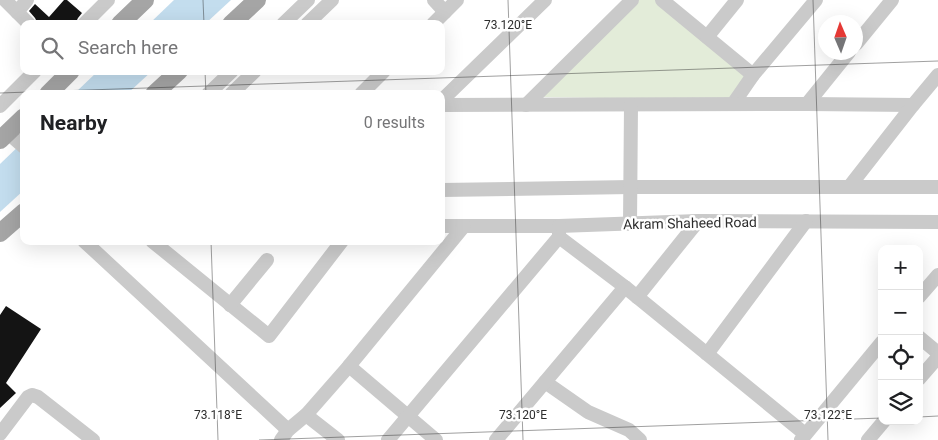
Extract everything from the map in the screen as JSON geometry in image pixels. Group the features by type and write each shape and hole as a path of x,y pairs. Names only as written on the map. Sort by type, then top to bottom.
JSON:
{"main road":[{"path":"124,20 145,0"},
{"path":"235,20 257,0"},
{"path":"52,90 67,75"},
{"path":"158,90 175,75"},
{"path":"12,140 20,125"},
{"path":"0,234 20,216"}],"street":[{"path":"5,0 24,20"},
{"path":"17,12 27,0"},
{"path":"88,20 108,0"},
{"path":"287,20 308,0"},
{"path":"311,20 332,0"},
{"path":"434,0 445,12"},
{"path":"437,20 458,0"},
{"path":"445,97 545,0"},
{"path":"526,105 632,0"},
{"path":"662,0 753,75"},
{"path":"707,37 738,0"},
{"path":"733,104 753,75 816,0"},
{"path":"863,35 892,0"},
{"path":"807,104 843,60"},
{"path":"0,106 31,75"},
{"path":"212,90 228,75"},
{"path":"235,90 251,75"},
{"path":"365,90 380,75"},
{"path":"849,187 913,104 938,75"},
{"path":"445,105 913,104"},
{"path":"630,224 631,105"},
{"path":"445,190 631,187 938,188"},
{"path":"637,297 698,221"},
{"name":"Akram Shaheed Road","path":"445,226 559,231 630,224 698,221 938,222"},
{"path":"708,354 806,221"},
{"path":"0,234 9,228 20,226"},
{"path":"88,245 285,435 306,415 349,366 464,226"},
{"path":"388,440 409,417 559,231 708,354 803,437 878,347"},
{"path":"157,245 269,336 339,245"},
{"path":"230,305 267,260"},
{"path":"923,292 938,275"},
{"path":"496,440 625,287"},
{"path":"923,341 938,355 923,374"},
{"path":"349,366 436,440"},
{"path":"545,382 588,412 629,430 640,440"},
{"path":"0,434 28,397 32,395 38,397 93,440"},
{"path":"306,415 338,440"},
{"path":"868,440 881,425"}],"green space":[{"path":"637,0 657,0 747,74 730,100 538,97"}],"water":[{"path":"174,0 231,0 209,20 153,20"},
{"path":"94,75 148,75 131,90 78,90"},
{"path":"20,145 20,194 0,212 0,164"}],"building":[{"path":"64,0 67,0 82,13 77,20 36,20 29,11 35,4 49,17"},
{"path":"6,306 41,329 6,383 16,393 0,408 0,315"}]}
